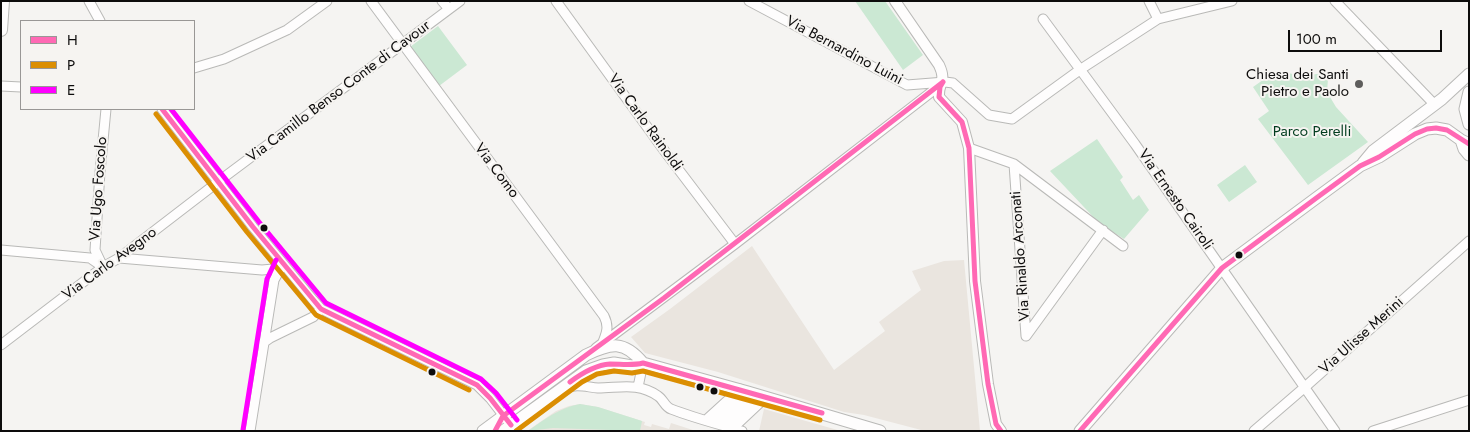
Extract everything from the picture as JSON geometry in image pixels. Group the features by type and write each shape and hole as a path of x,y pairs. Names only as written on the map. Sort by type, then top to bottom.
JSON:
{"main road":[{"path":"1,30 3,1"},
{"path":"1360,166 1373,151 1435,105 1465,77"},
{"path":"1449,93 1460,94 1468,92 1465,109 1469,124"},
{"path":"1080,431 1222,268 1360,166 1379,157 1415,134 1436,128 1447,130 1465,142 1464,150 1469,155"},
{"path":"483,431 586,355 615,345 630,350 643,363 753,393 880,431"},
{"path":"507,428 586,371 603,364 632,366 643,363"}],"street":[{"path":"89,1 99,20"},
{"path":"195,68 224,59 288,30 327,1"},
{"name":"Via Como","path":"371,1 604,316 608,330 602,344"},
{"path":"442,1 449,9"},
{"name":"Via Camillo Benso Conte di Cavour","path":"219,182 460,1"},
{"name":"Via Carlo Rainoldi","path":"556,1 666,153 735,244"},
{"name":"Via Bernardino Luini","path":"749,1 907,85 943,82"},
{"path":"895,1 939,64 943,73 939,97 962,122 969,148 974,281 988,384 997,429"},
{"path":"1149,1 1158,19"},
{"path":"586,355 735,244 943,82 953,83 989,115 1012,120 1081,69 1158,19 1232,1"},
{"path":"1335,1 1435,105"},
{"name":"Via Ernesto Cairoli","path":"1044,19 1222,268 1335,431"},
{"path":"1,86 20,87"},
{"name":"Via Ugo Foscolo","path":"103,267 95,250 106,110"},
{"path":"163,110 283,264 321,309 477,386 490,398 503,416 507,428"},
{"name":"Via Rinaldo Arconati","path":"969,148 1014,164 1123,246"},
{"name":"Via Rinaldo Arconati","path":"1014,164 1026,336 1103,230"},
{"name":"Via Carlo Avegno","path":"1,345 219,182"},
{"name":"Via Ulisse Merini","path":"1254,431 1469,240"},
{"path":"1,250 90,258 103,267"},
{"path":"119,258 262,270 283,264"},
{"path":"250,431 274,280 283,264"},
{"path":"264,343 270,338 313,317 321,309"},
{"path":"638,387 643,363"},
{"path":"555,393 570,386 597,388 638,387 659,396 668,408 733,428 753,393"},
{"path":"706,420 753,393"},
{"path":"716,423 753,393"},
{"path":"1374,431 1469,400"},
{"path":"495,431 503,416"}],"shaded area":[{"path":"752,246 834,370 885,331 879,322 921,290 912,271 944,261 964,260 980,431 925,431 864,415 844,412 718,372 645,353 631,337"},
{"path":"580,404 598,407 645,422 644,425 651,427 652,424 669,429 671,423 696,431 527,431 556,411"},
{"path":"764,409 841,431 759,431"}],"green space":[{"path":"855,1 885,1 923,55 903,70"},
{"path":"438,26 467,65 435,89 406,50"},
{"name":"Parco Perelli","path":"1288,73 1303,76 1317,74 1328,79 1327,92 1336,107 1368,142 1308,185 1258,119 1269,111 1253,87 1270,75"},
{"path":"1097,139 1123,177 1120,180 1133,200 1139,195 1149,210 1124,239 1099,223 1050,171"},
{"path":"1245,165 1257,182 1229,202 1217,185"},
{"path":"580,404 598,407 642,421 640,431 553,428 528,431 559,411"}],"transit line":[{"name":"H","path":"943,82 940,87 939,97 962,122 969,148 975,281 988,384 996,424 1001,431"},
{"name":"H","path":"495,431 503,416 664,298 943,82"},
{"name":"H","path":"163,110 253,227 321,309 477,385 511,425"},
{"name":"E","path":"172,110 259,222 326,303 481,379 496,393 517,420"},
{"name":"P","path":"156,114 247,232 316,315 469,390"},
{"name":"H","path":"1080,431 1222,268 1315,199 1360,166 1427,129 1447,130 1469,144"},
{"name":"E","path":"243,430 267,279 276,260"},
{"name":"H","path":"570,382 599,366 643,363 822,413"},
{"name":"P","path":"516,431 582,382 597,374 614,371 632,373 643,371 820,420"}],"place":[{"name":"Chiesa dei Santi Pietro e Paolo","path":"1359,84"}]}
